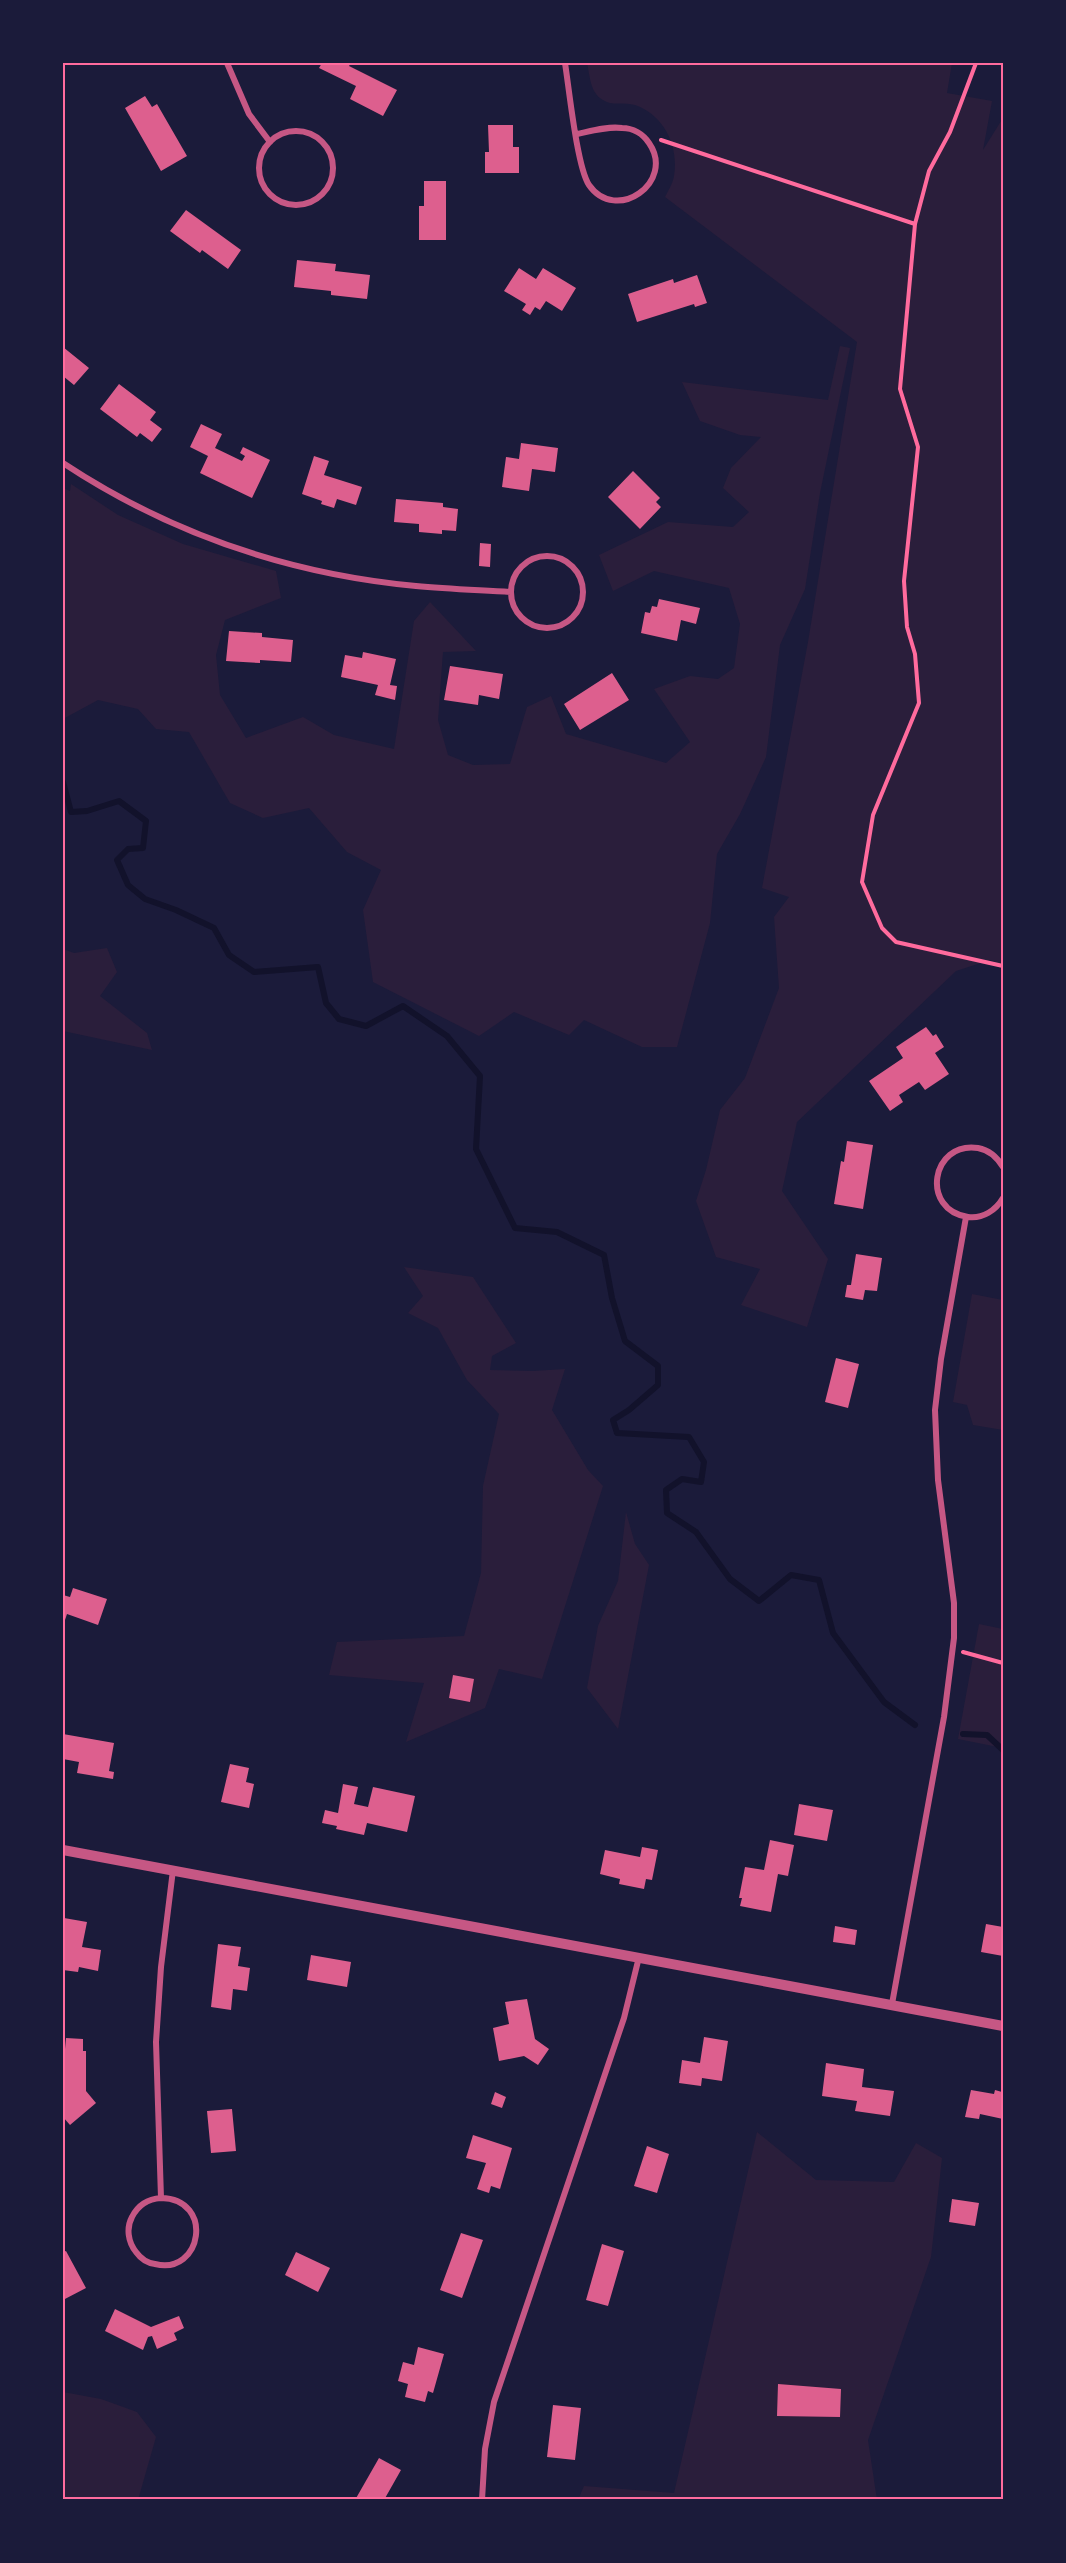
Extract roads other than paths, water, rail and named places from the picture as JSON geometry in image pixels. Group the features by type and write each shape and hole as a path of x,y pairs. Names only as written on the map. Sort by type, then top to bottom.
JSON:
{"street":[{"path":"227,63 249,114 270,142"},
{"path":"565,63 583,171 588,184 604,197 617,200 630,199 642,193 650,183 655,171 656,158 651,146 638,132 618,128 577,134"},
{"path":"293,131 308,134 322,142 330,155 333,170 329,185 319,197 295,206 280,202 268,193 260,180 259,165 263,150 270,142 278,136 293,131"},
{"path":"63,463 109,491 160,517 239,550 299,566 373,581 417,586 511,591"},
{"path":"545,557 557,558 572,567 582,582 583,594 581,605 570,620 560,626 543,628 526,622 518,614 511,591 513,580 523,566 534,559 545,557"},
{"path":"1003,1167 993,1155 974,1148 960,1149 943,1162 937,1182 939,1196 947,1208 966,1217 979,1216 991,1211 1003,1198"},
{"path":"892,2004 944,1717 953,1650 954,1603 937,1466 935,1410 941,1359 966,1217"},
{"path":"63,1850 639,1956 1003,2026"},
{"path":"161,2198 156,2042 161,1967 173,1870"},
{"path":"482,2500 485,2449 494,2402 624,2018 639,1956"},
{"path":"161,2198 173,2199 183,2204 194,2218 197,2230 194,2246 187,2256 177,2263 165,2266 143,2259 131,2245 129,2233 130,2222 140,2206 150,2200 161,2198"}],"waterway":[{"path":"63,782 71,812 87,811 119,801 146,821 143,848 128,849 117,860 128,885 145,899 176,910 214,928 229,955 254,972 318,967 326,1003 339,1019 366,1026 403,1006 447,1036 480,1076 476,1149 515,1228 557,1232 604,1255 612,1298 625,1341 658,1366 658,1385 629,1410 613,1420 617,1433 689,1437 704,1462 701,1482 682,1479 666,1490 667,1513 696,1532 730,1579 759,1601 791,1575 819,1580 833,1633 884,1702 915,1725"},
{"path":"963,1734 987,1735 1003,1750"}]}
